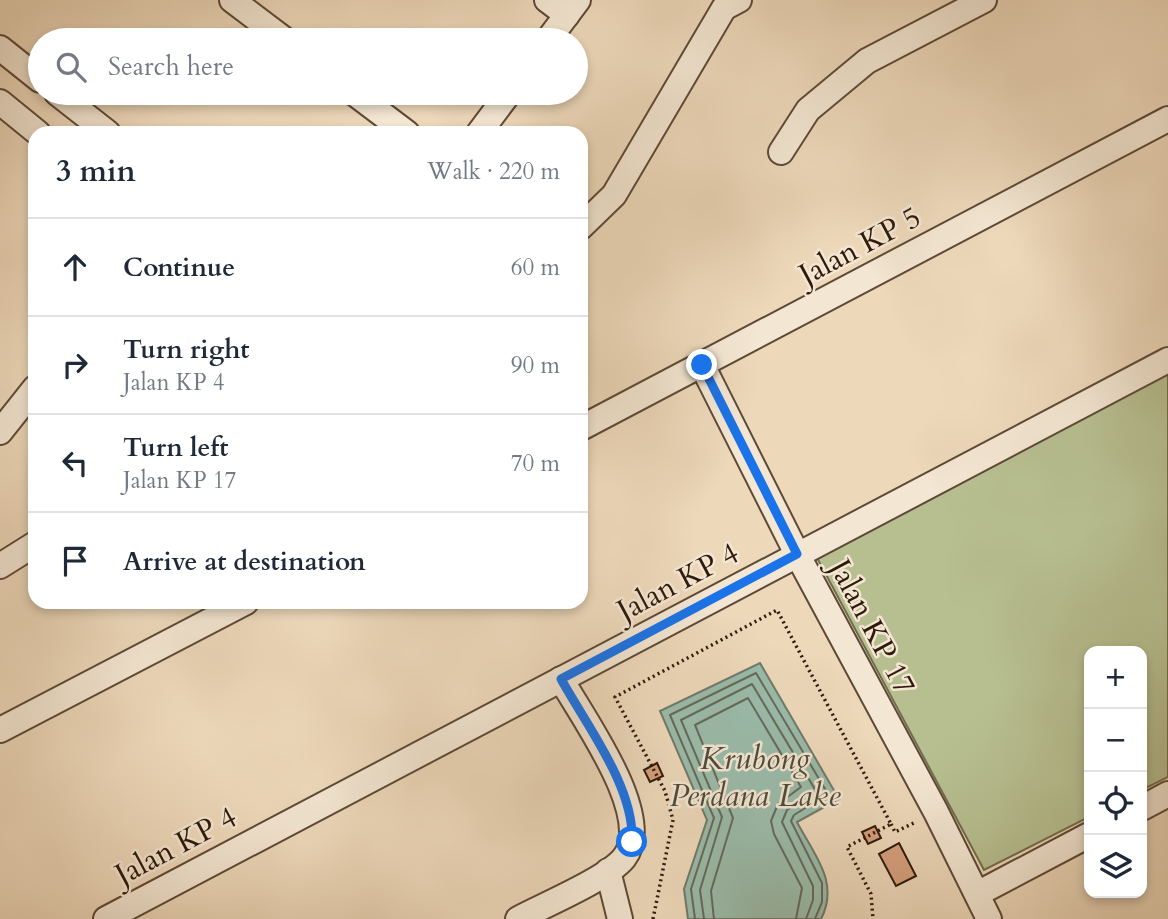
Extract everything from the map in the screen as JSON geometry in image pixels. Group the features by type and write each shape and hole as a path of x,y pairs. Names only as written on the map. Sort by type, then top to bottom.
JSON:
{"street":[{"path":"232,0 269,28"},
{"path":"547,0 573,8 557,28"},
{"path":"588,220 614,195 724,8 739,0"},
{"path":"781,152 808,110 867,61 984,0"},
{"path":"0,48 28,70"},
{"path":"72,105 99,126"},
{"path":"370,105 398,126"},
{"path":"484,126 500,105"},
{"path":"3,111 28,127"},
{"name":"Jalan KP 5","path":"588,424 1168,119"},
{"name":"Jalan KP 4","path":"106,919 1168,360"},
{"name":"Jalan KP 17","path":"702,365 797,554 936,812 989,919"},
{"path":"0,432 28,397"},
{"path":"0,566 28,548"},
{"path":"0,730 233,609"},
{"path":"518,919 607,872 624,858 632,842 633,823 623,789 561,679"},
{"path":"1147,805 1168,794"},
{"path":"977,894 1084,838"},
{"path":"607,872 620,919"}],"path":[{"path":"653,919 673,820 666,791 615,697 777,610 895,832"},
{"path":"873,919 871,894 847,848 891,824"}],"shaded area":[{"path":"1168,367 1168,777 1147,788 1147,646 1084,646 1084,820 984,870 816,556"}],"water":[{"name":"Krubong Perdana Lake","path":"760,663 839,799 797,822 823,869 828,893 826,906 821,919 688,919 684,889 707,820 660,711"}],"building":[{"path":"657,763 663,776 650,782 644,770"},
{"path":"875,826 881,838 868,844 862,832"},
{"path":"899,843 916,876 896,886 879,854"}],"route":[{"path":"632,842 633,823 623,789 561,679 797,554 702,365"}]}
